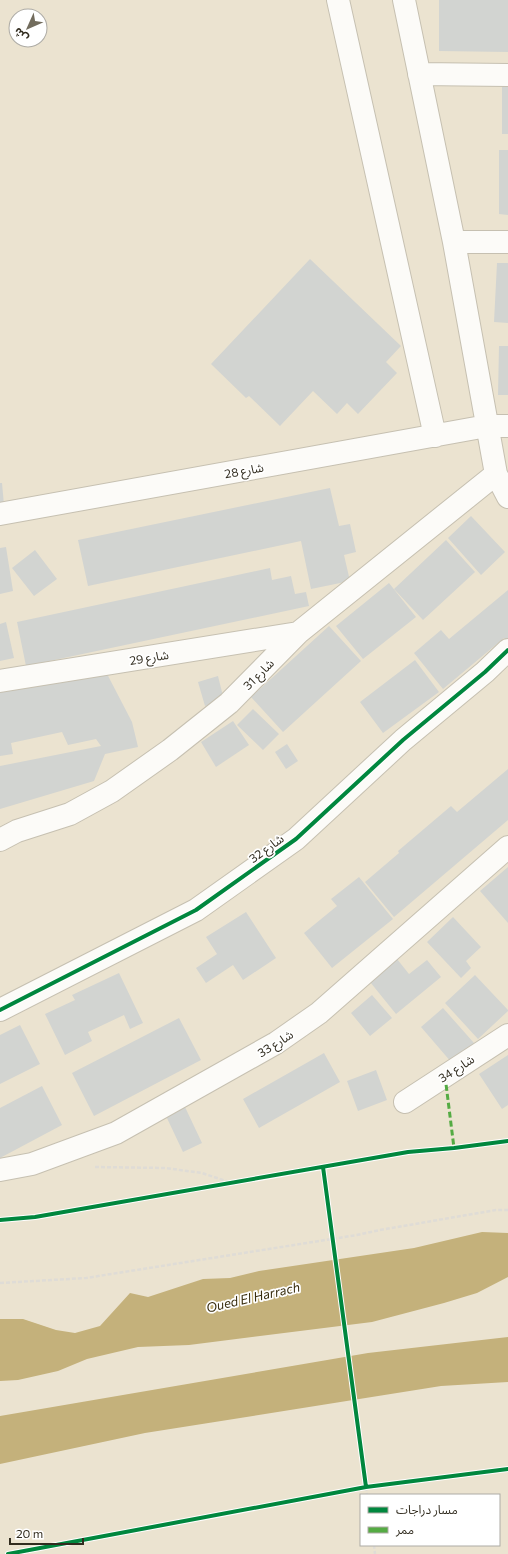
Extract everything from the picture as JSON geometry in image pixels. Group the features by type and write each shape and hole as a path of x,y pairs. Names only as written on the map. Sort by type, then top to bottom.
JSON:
{"street":[{"path":"338,0 435,436"},
{"path":"404,0 454,242 498,426 496,474 508,497"},
{"path":"419,74 508,75"},
{"path":"454,242 508,242"},
{"name":"شارع 28","path":"0,514 498,426"},
{"name":"شارع 31","path":"6,835 70,814 112,791 170,750 229,703 298,633 496,474"},
{"name":"شارع 29","path":"0,680 298,633"},
{"name":"شارع 32","path":"0,1010 196,910 296,839 403,740 485,672 508,650"},
{"name":"شارع 33","path":"0,1170 32,1164 116,1133 276,1043 319,1013 508,847"},
{"name":"شارع 34","path":"405,1102 508,1035"}],"path":[{"path":"95,1167 165,1168 202,1173 232,1183"},
{"path":"225,1184 240,1182"},
{"path":"0,1283 86,1278 350,1236 496,1210 508,1210"},
{"path":"332,1237 334,1245"},
{"path":"364,1480 367,1494"},
{"path":"358,1489 374,1486"}],"water":[{"name":"Oued El Harrach","path":"482,1232 508,1233 508,1277 477,1293 372,1322 189,1345 138,1347 87,1359 58,1371 18,1380 0,1381 0,1319 23,1319 56,1330 75,1333 100,1326 130,1293 148,1297 203,1279 230,1278 259,1271 414,1248"},
{"path":"508,1337 508,1382 441,1386 145,1433 0,1464 0,1416 368,1353"}],"building":[{"path":"439,0 508,0 508,52 439,51"},
{"path":"502,85 508,85 508,134 502,134"},
{"path":"499,150 508,150 508,215 499,214"},
{"path":"310,259 401,346 386,362 397,373 358,414 347,403 337,414 313,391 280,426 249,396 246,398 211,364"},
{"path":"497,263 508,263 508,323 494,322"},
{"path":"499,346 508,346 508,395 498,395"},
{"path":"0,483 2,483 4,505 0,505"},
{"path":"330,488 339,526 350,524 356,552 344,555 350,581 311,589 301,541 88,586 78,540"},
{"path":"471,516 505,552 481,575 448,538"},
{"path":"446,540 475,572 423,620 394,589"},
{"path":"6,547 13,591 0,594 0,548"},
{"path":"35,550 57,579 34,596 12,568"},
{"path":"270,568 272,580 291,576 295,594 306,592 309,606 26,666 17,622"},
{"path":"389,583 416,617 363,659 336,626"},
{"path":"508,590 508,643 504,638 443,689 414,653 441,630 449,639"},
{"path":"6,622 14,658 0,661 0,624"},
{"path":"329,626 361,661 283,732 251,697"},
{"path":"415,660 439,692 383,733 360,702"},
{"path":"105,670 132,722 138,747 105,754 94,781 0,809 0,766 101,746 96,739 68,745 62,732 11,743 13,754 0,756 0,692"},
{"path":"218,676 224,700 205,706 198,682"},
{"path":"253,709 279,734 263,750 237,725"},
{"path":"233,721 249,745 216,767 201,742"},
{"path":"287,744 298,761 286,769 275,752"},
{"path":"508,769 508,820 394,917 365,882 399,853 398,851 451,806 457,812"},
{"path":"508,867 508,923 480,891"},
{"path":"359,877 393,919 332,968 304,933 337,906 331,899"},
{"path":"246,912 276,958 243,980 233,965 206,983 196,968 217,954 206,937"},
{"path":"453,917 481,947 466,961 471,968 461,978 427,942"},
{"path":"393,954 409,974 427,960 441,977 396,1014 366,977"},
{"path":"119,973 143,1023 130,1029 124,1015 88,1032 92,1041 65,1055 45,1014 75,1000 72,995"},
{"path":"475,975 508,1010 478,1039 445,1003"},
{"path":"372,995 392,1018 370,1036 351,1013"},
{"path":"443,1008 474,1043 452,1063 421,1027"},
{"path":"179,1018 201,1060 94,1116 72,1073"},
{"path":"20,1025 40,1064 0,1084 0,1035"},
{"path":"324,1053 340,1082 259,1128 243,1099"},
{"path":"508,1055 508,1105 502,1109 479,1074"},
{"path":"376,1070 387,1100 358,1111 347,1081"},
{"path":"42,1086 62,1125 0,1158 0,1108"},
{"path":"185,1107 202,1143 183,1152 166,1116"}],"marked path":[{"path":"445,1076 454,1148"}],"cycle path":[{"path":"0,1010 196,910 296,839 403,740 485,672 508,650"},
{"path":"0,1220 35,1217 408,1152 508,1141"},
{"path":"323,1167 366,1487"},
{"path":"8,1554 366,1487 508,1469"}]}
